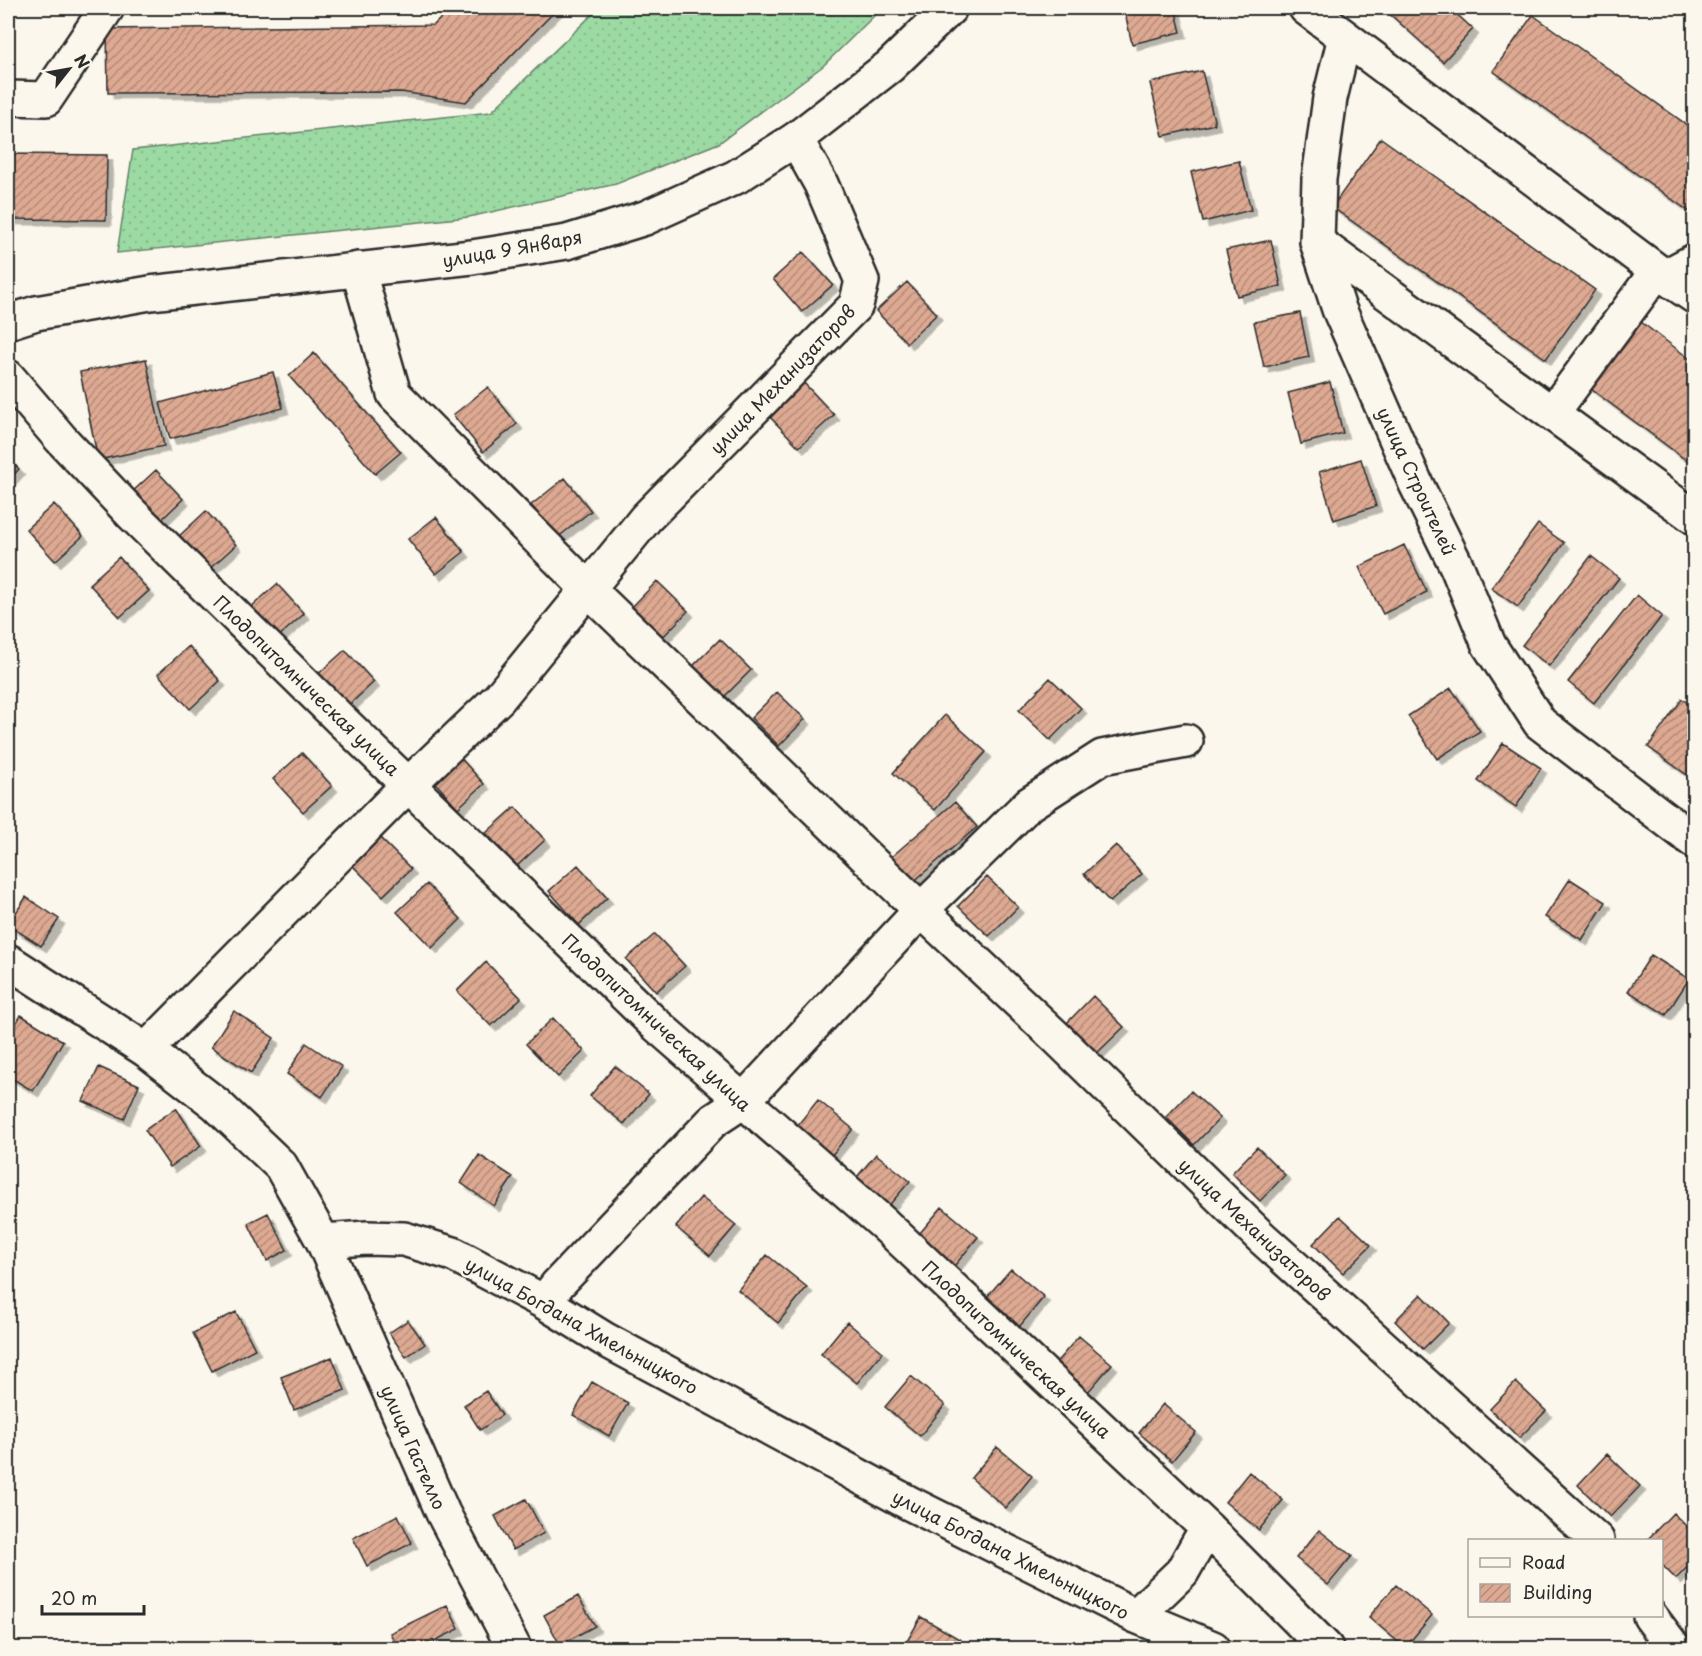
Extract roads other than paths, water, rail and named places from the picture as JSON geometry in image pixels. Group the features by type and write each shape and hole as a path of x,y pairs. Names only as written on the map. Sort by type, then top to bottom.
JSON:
{"street":[{"path":"8,98 46,99 107,8"},
{"name":"улица 9 Января","path":"8,322 36,313 150,293 472,257 567,242 645,218 736,177 796,139 890,66 950,8"},
{"path":"1306,8 1695,296"},
{"name":"улица Строителей","path":"1345,37 1330,98 1319,179 1317,242 1339,309 1416,484 1457,567 1489,645 1540,723 1695,841"},
{"name":"улица Механизаторов","path":"589,590 646,518 856,305 862,281 821,184 796,139"},
{"path":"1317,242 1695,517"},
{"path":"1553,412 1661,273 1695,261"},
{"name":"улица Механизаторов","path":"358,269 394,394 589,590 1057,1038 1261,1237 1596,1539"},
{"name":"Плодопитомническая улица","path":"8,377 61,440 131,513 653,1022 884,1224 1208,1528 1326,1648"},
{"path":"146,1050 408,784 499,698 589,590"},
{"path":"544,1302 713,1121 742,1102 921,910 1029,804 1102,757 1186,741"},
{"path":"8,961 146,1050 216,1104 281,1166 323,1241"},
{"name":"улица Богдана Хмельницкого","path":"323,1241 367,1238 404,1239 453,1254 544,1302 604,1339 901,1499 1136,1616 1213,1648"},
{"name":"улица Гастелло","path":"323,1241 442,1513 514,1648"},
{"path":"1136,1616 1182,1572 1208,1528"},
{"path":"1651,1617 1674,1648"}]}
